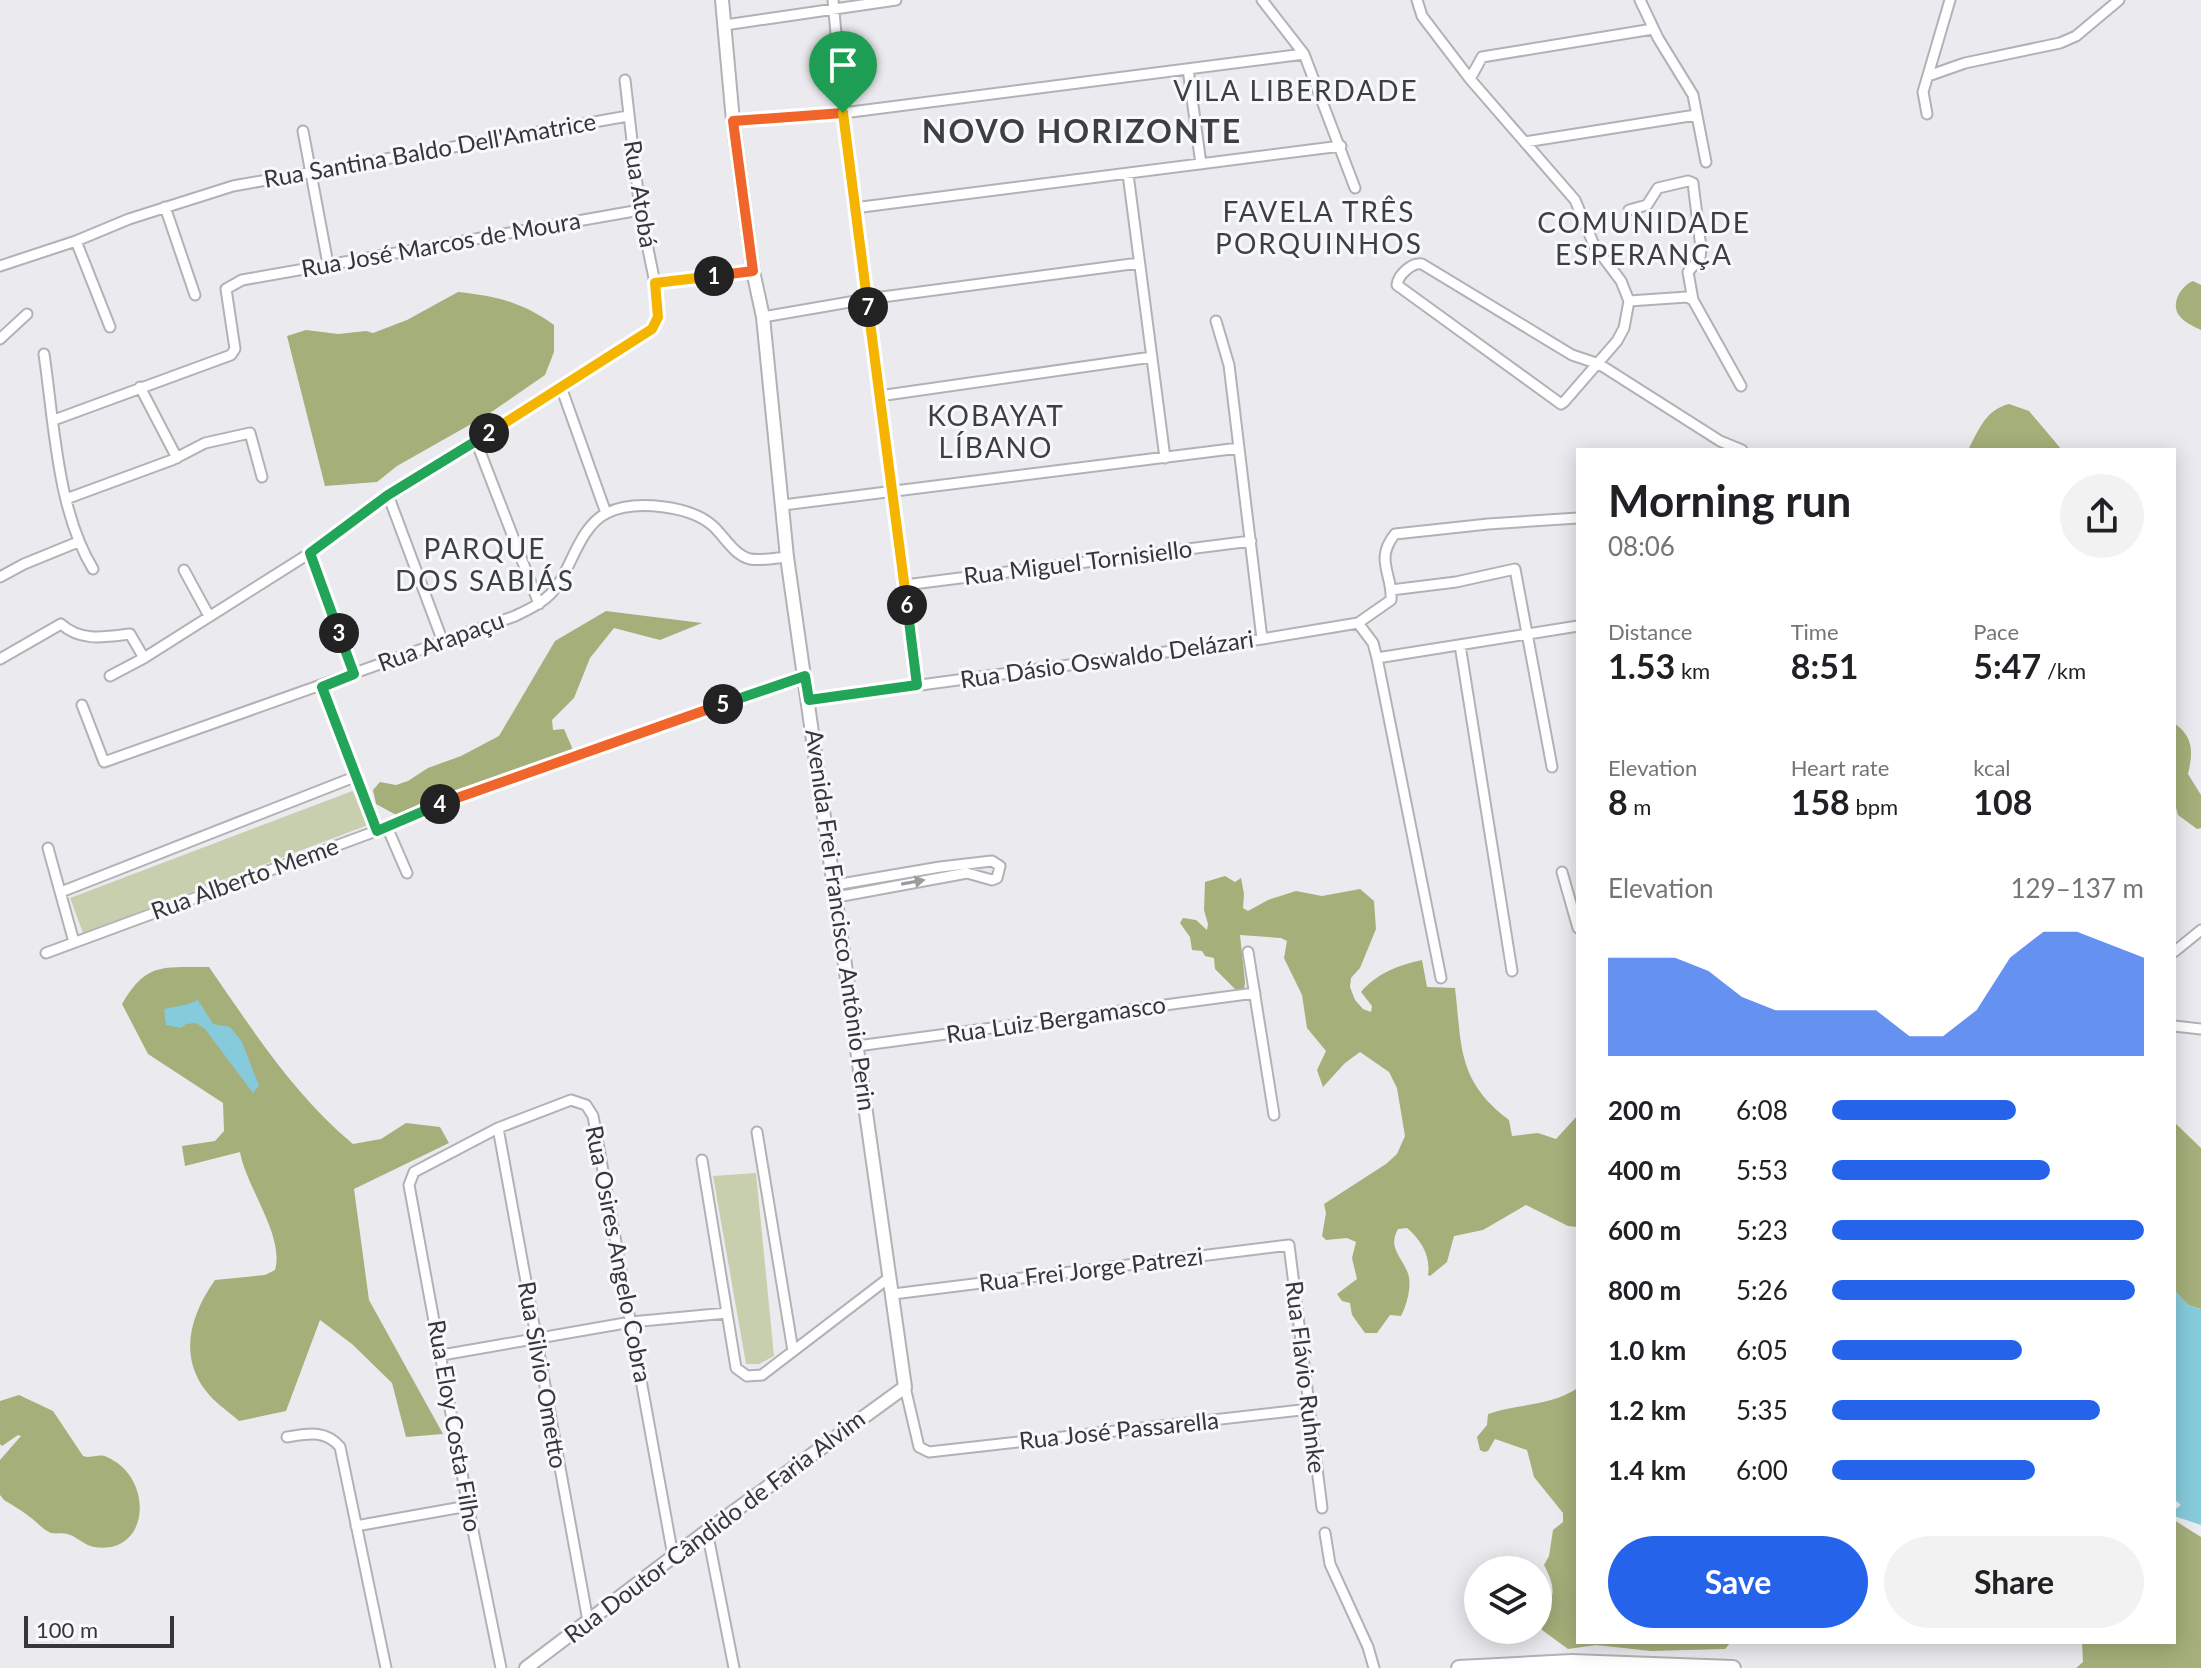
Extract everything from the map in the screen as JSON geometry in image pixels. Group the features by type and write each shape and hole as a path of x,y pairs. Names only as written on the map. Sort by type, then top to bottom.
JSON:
{"main road":[{"path":"1459,1668 1572,1662 1733,1668"}],"street":[{"name":"Avenida Frei Francisco Antônio Perin","path":"722,0 733,121 753,271 763,317 787,557 905,1387 919,1447 929,1452"},
{"path":"725,25 833,4 896,0"},
{"path":"1262,0 1304,54 1355,188"},
{"path":"1417,0 1422,16 1470,79 1575,200 1594,245 1621,281 1629,301 1624,328 1599,364 1564,402 1556,403 1401,290 1396,282 1415,264 1422,264 1572,355 1599,364 1720,441 1737,448"},
{"path":"1640,0 1653,29 1693,95 1706,162"},
{"path":"1927,114 1923,92 1950,0"},
{"path":"1928,76 1965,63 2060,43 2076,36 2119,0"},
{"path":"833,4 854,208 917,685"},
{"path":"1470,79 1482,57 1653,29"},
{"path":"733,121 843,113 1304,54"},
{"path":"1188,69 1201,164"},
{"name":"Rua Atobá","path":"110,676 144,658 310,553 388,495 652,329 658,317 655,283 640,210 625,80"},
{"path":"1525,142 1696,115"},
{"name":"Rua Santina Baldo Dell'Amatrice","path":"0,266 233,186 628,116"},
{"path":"303,131 328,264"},
{"path":"854,208 1341,146"},
{"path":"1128,174 1165,458"},
{"path":"1629,210 1647,205 1658,188 1688,181 1693,183 1701,248 1700,258 1688,272 1693,300 1741,386"},
{"path":"165,207 195,295"},
{"name":"Rua José Marcos de Moura","path":"140,387 231,355 235,349 226,289 242,280 640,210"},
{"path":"76,241 110,327"},
{"path":"763,317 867,299 1139,263"},
{"path":"655,283 753,271"},
{"path":"1629,301 1687,297 1693,300"},
{"path":"0,339 27,314"},
{"path":"1216,321 1229,365 1262,639"},
{"path":"44,354 66,499 78,542 93,569"},
{"path":"879,396 1152,357"},
{"path":"54,420 140,387 177,458"},
{"path":"561,387 606,513 657,505 700,518 712,525 740,554 750,559 787,557"},
{"path":"66,499 177,458 205,443 250,433 262,477"},
{"path":"476,441 539,604"},
{"path":"783,505 1239,448"},
{"path":"388,495 443,642"},
{"name":"Rua Arapaçu","path":"82,705 104,762 322,687 515,616 539,604 559,584 587,533 606,513"},
{"path":"1441,978 1377,658 1373,643 1358,623 1391,600 1384,566 1387,544 1395,534 1488,524 1576,521"},
{"name":"Rua Miguel Tornisiello","path":"905,585 1251,541"},
{"path":"0,577 78,542"},
{"path":"310,553 354,674"},
{"path":"1391,590 1456,582 1515,569 1552,767"},
{"path":"184,570 209,616"},
{"name":"Rua Dásio Oswaldo Delázari","path":"809,700 1262,639 1358,623"},
{"path":"0,659 61,624 71,633 97,638 130,634 144,658"},
{"path":"1377,658 1576,626"},
{"path":"1460,645 1512,971"},
{"name":"Rua Alberto Meme","path":"46,953 382,829 432,806 805,676"},
{"path":"322,687 357,776 407,873"},
{"path":"61,892 357,776"},
{"path":"48,848 74,942"},
{"path":"992,861 1000,866 997,878 992,880 967,873 836,891 966,864 992,861"},
{"path":"1562,872 1576,921"},
{"path":"2176,950 2201,930"},
{"path":"1248,952 1274,1115"},
{"name":"Rua Luiz Bergamasco","path":"857,1046 1255,993"},
{"path":"2176,1026 2201,1029"},
{"name":"Rua Osires Angelo Cobra","path":"409,1185 414,1172 498,1128 571,1100 586,1105 593,1116 673,1556"},
{"name":"Rua Silvio Ometto","path":"498,1128 588,1621"},
{"path":"757,1132 793,1351"},
{"path":"702,1160 736,1368 747,1376 762,1375 890,1277"},
{"name":"Rua Eloy Costa Filho","path":"409,1185 501,1668"},
{"name":"Rua Frei Jorge Patrezi","path":"893,1294 1289,1245"},
{"name":"Rua Flávio Ruhnke","path":"1289,1245 1322,1508"},
{"path":"442,1355 631,1322 727,1313"},
{"name":"Rua Doutor Cândido de Faria Alvim","path":"526,1668 673,1556 905,1387"},
{"name":"Rua José Passarella","path":"929,1452 1310,1409"},
{"path":"287,1437 314,1433 326,1435 340,1447 386,1668"},
{"path":"356,1526 468,1506"},
{"path":"707,1531 734,1668"},
{"path":"1325,1533 1330,1564 1368,1647 1374,1668"}],"green space":[{"path":"2193,281 2201,285 2201,330 2188,324 2176,309 2179,294"},
{"path":"458,292 508,301 554,325 554,352 545,375 487,415 397,466 377,482 325,486 287,336 306,330 338,334 373,333 407,320"},
{"path":"2009,404 2029,411 2060,448 1969,448 1988,416"},
{"path":"606,611 702,623 660,640 614,628 590,658 574,698 552,720 553,730 564,729 573,750 422,802 400,817 376,804 373,790 380,782 396,785 408,781 428,768 461,756 499,736 555,641"},
{"path":"2176,724 2189,739 2191,759 2188,774 2201,795 2201,828 2197,829 2178,815"},
{"path":"355,790 368,825 83,933 70,898"},
{"path":"1225,876 1235,882 1241,878 1243,908 1248,911 1268,900 1296,891 1322,896 1360,889 1374,901 1376,929 1360,968 1351,978 1350,987 1355,1000 1371,1012 1372,1006 1361,992 1367,985 1389,971 1422,960 1427,987 1455,988 1465,1062 1480,1091 1509,1120 1512,1136 1538,1133 1556,1139 1576,1117 1576,1227 1568,1226 1526,1205 1483,1230 1454,1236 1447,1262 1430,1276 1421,1243 1407,1228 1398,1229 1395,1246 1409,1282 1405,1306 1401,1316 1390,1315 1377,1333 1365,1333 1352,1315 1350,1303 1342,1301 1337,1294 1357,1279 1352,1258 1356,1242 1347,1238 1326,1240 1322,1236 1326,1213 1324,1204 1397,1154 1405,1136 1397,1088 1389,1072 1360,1052 1323,1087 1317,1070 1326,1051 1307,1028 1302,995 1284,958 1287,941 1240,935 1244,992 1237,991 1215,969 1214,958 1205,956 1202,951 1192,950 1190,937 1180,923 1183,918 1196,920 1207,930 1205,882"},
{"path":"209,967 293,1083 353,1144 381,1139 406,1123 440,1127 449,1143 354,1189 369,1300 443,1434 406,1437 392,1383 352,1344 320,1320 286,1411 239,1421 209,1395 197,1377 190,1349 191,1335 207,1293 215,1280 265,1275 275,1270 275,1242 240,1152 185,1166 182,1146 215,1141 224,1131 223,1103 148,1054 122,1004 140,980 158,970"},
{"path":"2176,1124 2201,1148 2201,1309 2188,1305 2176,1292"},
{"path":"756,1173 774,1356 759,1364 746,1364 713,1176"},
{"path":"1576,1389 1576,1644 1729,1644 1725,1649 1651,1651 1596,1645 1568,1649 1552,1637 1552,1556 1549,1556 1553,1530 1563,1522 1563,1513 1534,1477 1527,1450 1495,1439 1488,1451 1484,1452 1480,1450 1477,1437 1487,1425 1488,1414 1545,1402"},
{"path":"19,1395 53,1411 83,1456 107,1457 123,1467 139,1497 140,1513 135,1528 126,1540 113,1547 94,1547 65,1533 51,1533 0,1495 0,1460 21,1436 2,1446 0,1444 0,1401"},
{"path":"2176,1521 2201,1537 2201,1668 2076,1668 2083,1662 2082,1644 2176,1644"}],"water":[{"path":"198,1000 213,1024 230,1027 242,1042 259,1086 253,1093 205,1029 196,1023 181,1028 166,1025 164,1009"},
{"path":"2176,1292 2188,1305 2201,1309 2201,1525 2176,1517 2176,1509 2181,1505 2176,1501"}],"district":[{"name":"VILA LIBERDADE","path":"1296,91"},
{"name":"NOVO HORIZONTE","path":"1082,132"},
{"name":"FAVELA TRÊS PORQUINHOS","path":"1319,228"},
{"name":"COMUNIDADE ESPERANÇA","path":"1644,239"},
{"name":"KOBAYAT LÍBANO","path":"996,432"},
{"name":"PARQUE DOS SABIÁS","path":"485,565"}],"route":[{"path":"843,113 917,685 809,700 805,676 432,806 377,831 322,687 354,674 310,553 388,495 652,329 658,317 655,283 753,271 733,121 843,113"}]}
